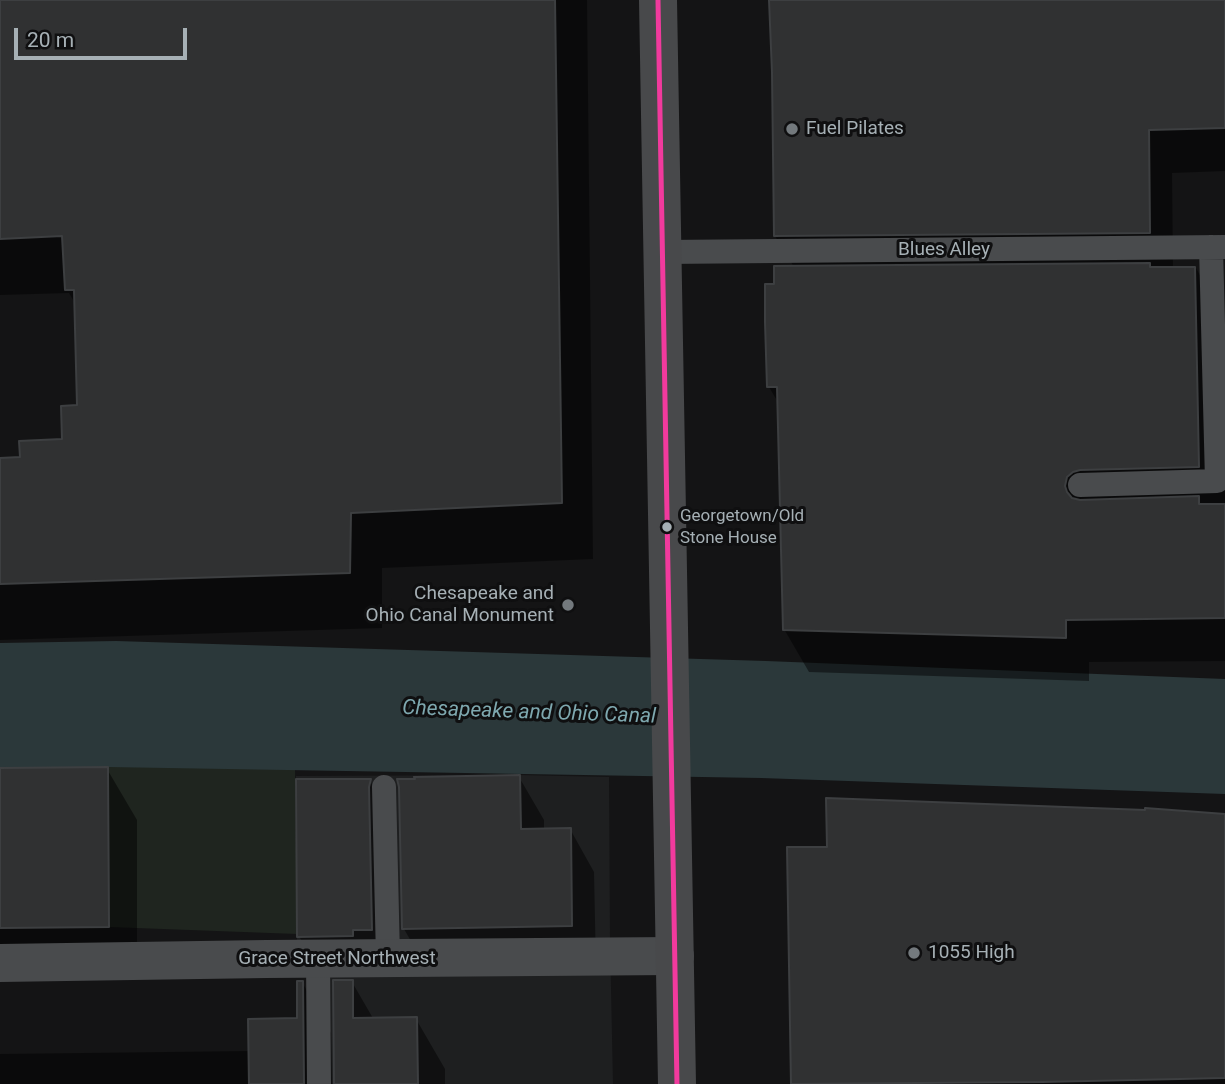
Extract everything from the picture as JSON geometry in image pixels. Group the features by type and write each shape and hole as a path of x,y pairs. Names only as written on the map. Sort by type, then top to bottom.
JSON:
{"main road":[{"path":"658,0 677,1084"}],"street":[{"name":"Grace Street Northwest","path":"0,963 675,956"}],"lane":[{"name":"Blues Alley","path":"663,252 1218,247"},
{"path":"1080,485 1217,481 1218,247"},
{"path":"384,787 388,958"},
{"path":"318,959 319,1084"}],"shaded area":[{"path":"295,765 297,934 109,927 108,767"},
{"path":"296,776 609,777 613,1084 326,1084 325,941 297,941"}],"water":[{"name":"Chesapeake and Ohio Canal","path":"116,641 766,661 1225,679 1225,794 761,778 108,767 0,768 0,643"}],"building":[{"path":"0,0 555,0 562,503 351,513 350,573 0,584 0,458 20,457 19,441 62,439 61,406 77,405 74,290 65,290 62,236 0,239"},
{"path":"769,0 1225,0 1225,128 1149,130 1150,233 774,236"},
{"path":"1150,263 1150,267 1195,267 1199,467 1080,470 1067,477 1065,486 1072,498 1080,500 1199,496 1199,504 1225,504 1225,618 1066,620 1066,638 783,630 777,387 767,387 765,322 765,284 774,284 774,266"},
{"path":"108,767 109,927 0,928 0,768"},
{"path":"520,775 521,829 571,828 572,926 402,929 397,779"},
{"path":"296,779 371,779 372,930 353,930 353,936 297,937"},
{"path":"826,798 1145,808 1225,814 1225,1078 791,1084 787,847 827,847"},
{"path":"333,980 353,980 353,1018 417,1017 418,1084 334,1084"},
{"path":"297,981 303,981 304,1084 249,1084 248,1019 297,1018"}],"transit line":[{"path":"658,0 677,1084"}],"place":[{"name":"Fuel Pilates","path":"792,129"},
{"name":"Georgetown/Old Stone House","path":"667,527"},
{"name":"Chesapeake and Ohio Canal Monument","path":"568,605"},
{"name":"1055 High","path":"914,953"}]}
